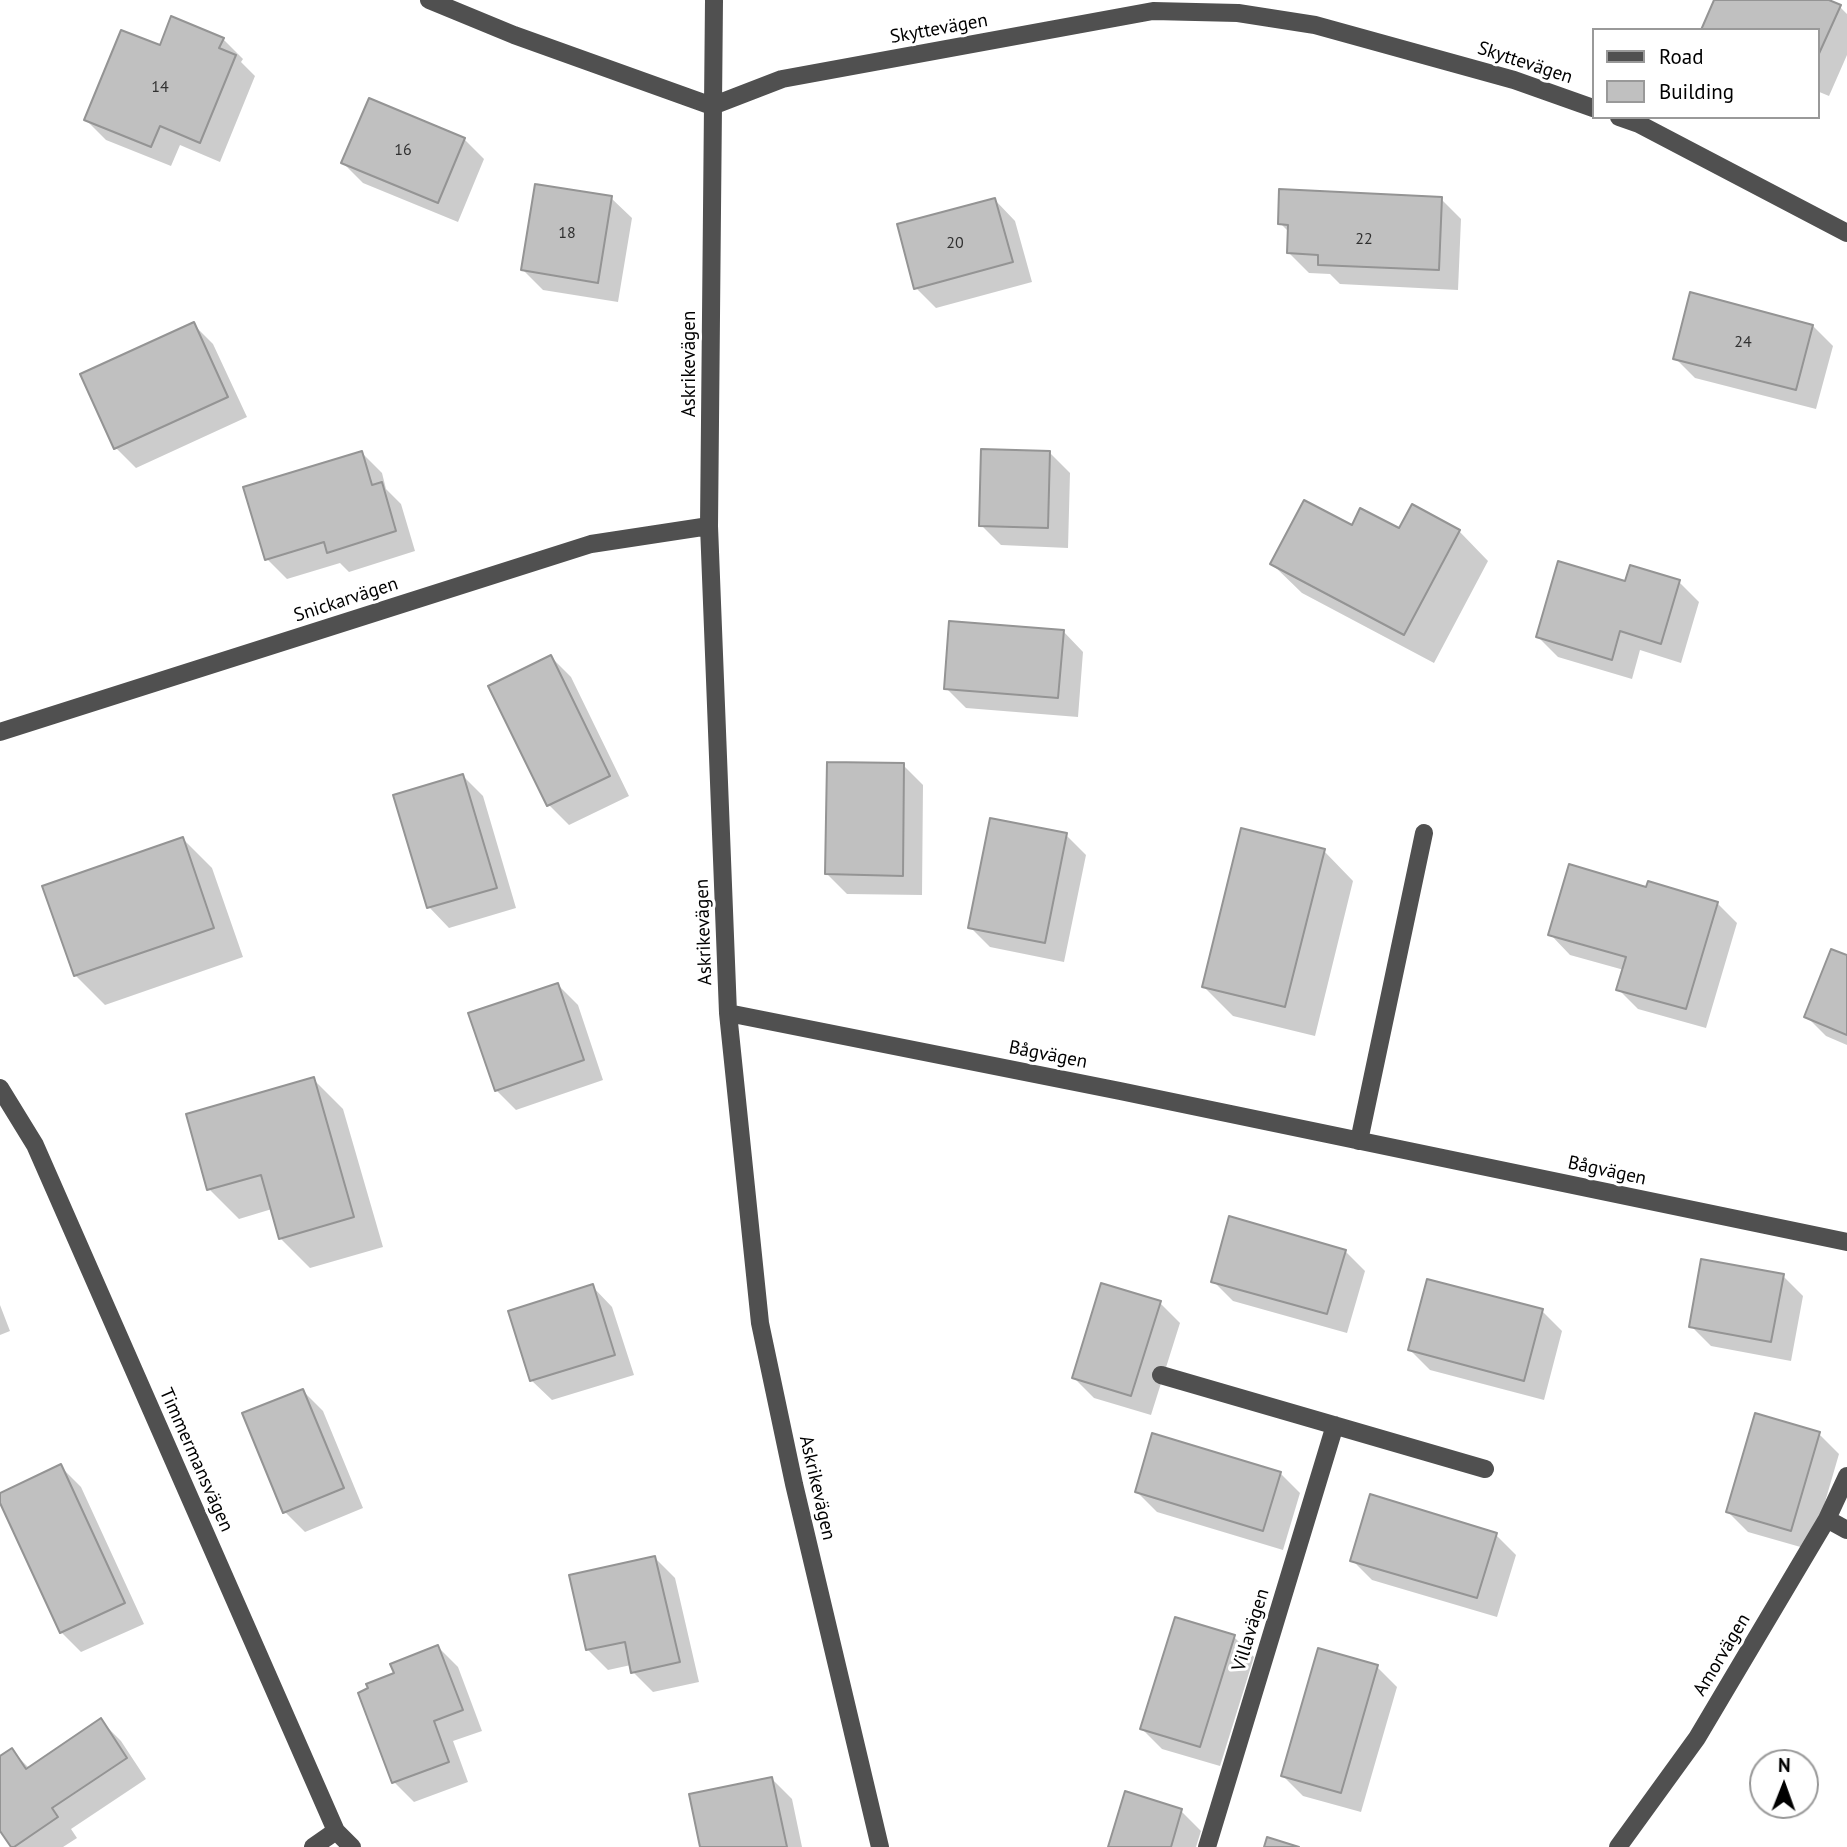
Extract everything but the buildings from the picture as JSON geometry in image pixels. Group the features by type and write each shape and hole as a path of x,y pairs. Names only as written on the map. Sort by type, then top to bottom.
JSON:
{"street":[{"path":"429,0 513,35 712,106"},
{"name":"Askrikevägen","path":"714,0 709,526 728,1013 760,1323 794,1484 880,1847"},
{"name":"Skyttevägen","path":"712,106 782,79 1153,11 1238,13 1315,25 1514,80 1591,107"},
{"path":"1625,119 1847,233"},
{"name":"Snickarvägen","path":"0,732 591,544 709,526"},
{"path":"1359,1141 1424,833"},
{"name":"Bågvägen","path":"728,1013 1106,1088 1847,1242"},
{"name":"Timmermansvägen","path":"0,1088 35,1145 336,1831 352,1847"},
{"path":"1161,1375 1485,1469"},
{"name":"Villavägen","path":"1207,1847 1335,1425"},
{"name":"Amorvägen","path":"1618,1847 1697,1738 1827,1519 1847,1476"},
{"path":"1827,1519 1847,1530"},
{"path":"313,1847 336,1831"}]}
